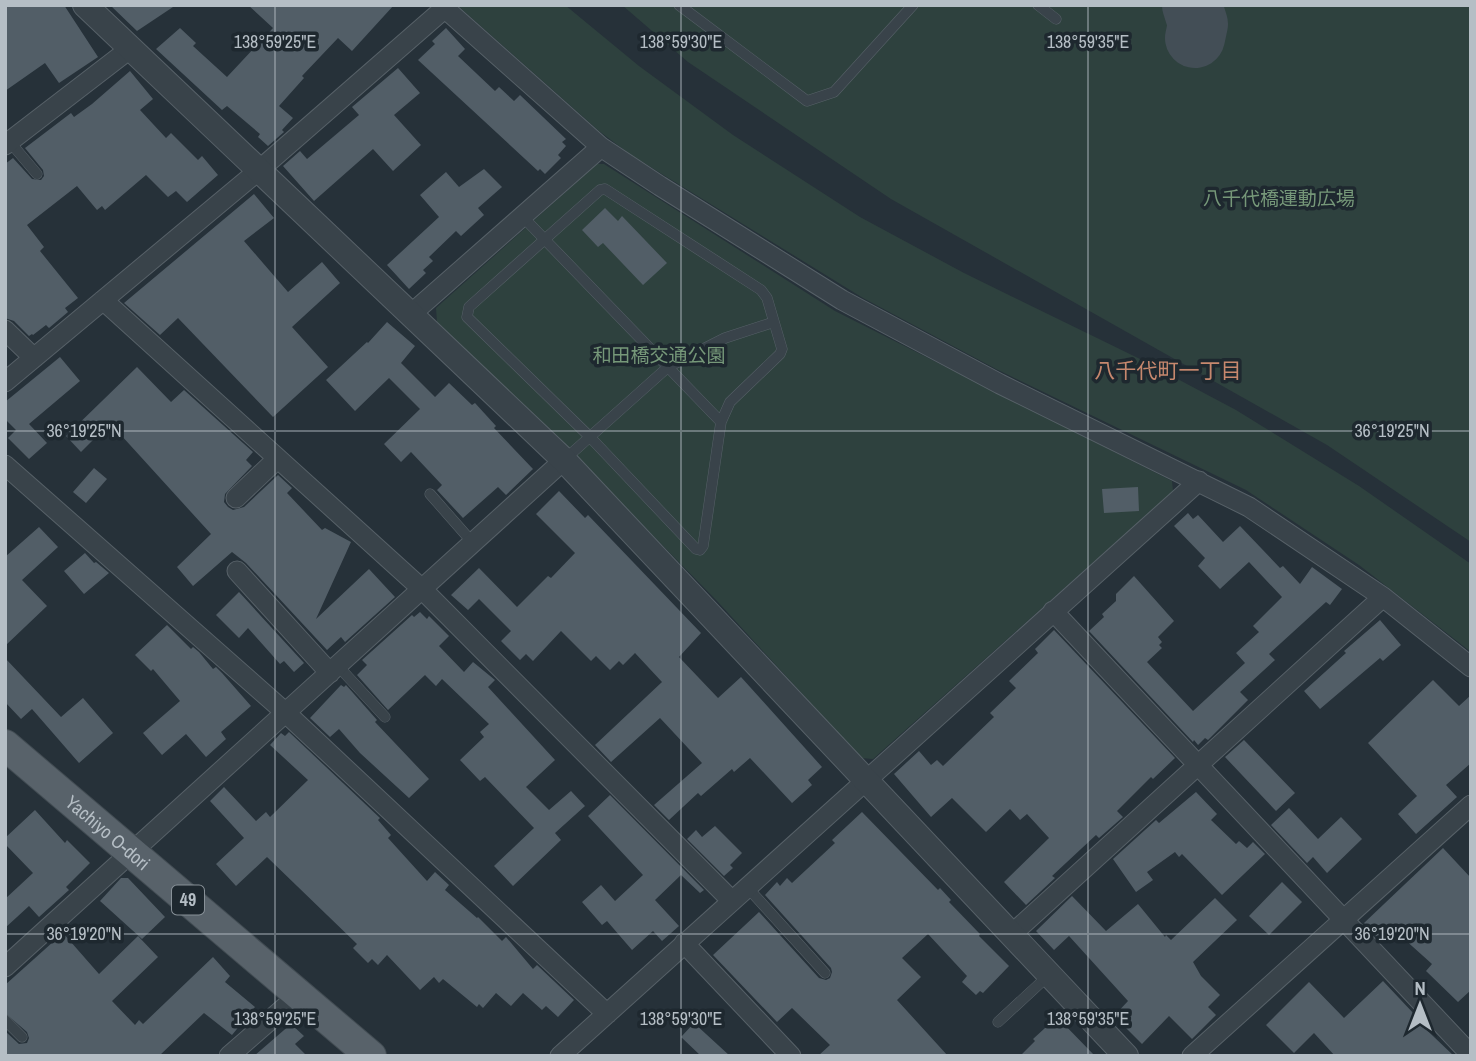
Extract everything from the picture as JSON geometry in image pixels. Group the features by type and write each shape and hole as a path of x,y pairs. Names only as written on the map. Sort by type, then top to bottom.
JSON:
{"main road":[{"name":"Yachiyo O-dori","path":"5,745 371,1056"}],"street":[{"path":"85,5 564,460 1126,1056"},
{"path":"5,382 258,171 443,7 601,147 660,187 842,300 1000,384 1249,507 1382,597 1471,667"},
{"path":"8,143 131,48"},
{"path":"410,315 601,147"},
{"path":"103,300 422,589 732,901"},
{"path":"5,330 34,358"},
{"path":"236,498 277,459"},
{"path":"5,967 564,460"},
{"path":"5,465 286,713 607,1014"},
{"path":"560,1056 1199,481"},
{"path":"237,571 334,669"},
{"path":"1012,934 1382,597"},
{"path":"1053,611 1471,1055"},
{"path":"1192,1056 1471,805"},
{"path":"684,943 791,1056"},
{"path":"229,1056 300,994"}],"lane":[{"path":"679,5 807,101 834,92 913,5"},
{"path":"1038,5 1056,19"},
{"path":"8,143 37,174"},
{"path":"605,189 761,290 767,298 782,349 730,402 721,422 703,546 700,550 696,549 589,436 511,363 467,317 469,307 544,239 600,190 605,189"},
{"path":"523,217 721,422"},
{"path":"564,460 668,367 725,338 774,322"},
{"path":"430,494 473,543"},
{"path":"334,669 385,717"},
{"path":"747,887 825,973"},
{"path":"998,1022 1050,974"},
{"path":"5,1020 22,1037"}],"green space":[{"path":"457,5 565,5 639,66 733,135 860,217 964,273 1138,358 1236,410 1359,486 1471,564 1471,652 1359,565 1246,490 996,369 863,298 631,155 599,131"},
{"name":"八千代橋運動広場","path":"622,5 1471,5 1471,542 1327,445 891,199 688,62"},
{"name":"和田橋交通公園","path":"597,164 604,164 835,311 1172,481 1173,491 873,759 861,758 718,602 572,453 437,322 436,308"}],"building":[{"path":"5,5 64,5 98,57 59,83 45,63 5,91"},
{"path":"110,5 176,5 137,31"},
{"path":"248,5 394,5 352,51 338,38 302,76 304,78 279,106 293,118 282,130 284,132 268,146 258,137 260,134 227,106 222,110 156,49 180,28 196,43 193,46 227,77 273,28"},
{"path":"446,28 465,49 458,56 495,91 499,87 514,101 520,95 566,139 562,142 566,146 558,155 561,158 545,174 540,169 538,171 418,60 435,44 432,41"},
{"path":"398,68 420,93 394,115 421,145 393,171 373,149 314,201 283,166 300,151 307,159 359,115 352,107"},
{"path":"130,71 153,99 140,110 166,138 171,133 198,160 202,156 218,175 187,202 176,191 168,197 146,175 105,210 102,206 97,210 77,186 27,225 44,247 40,251 78,298 65,308 68,312 49,328 46,325 29,336 14,321 5,318 5,164 13,158 32,179 41,180 44,176 43,170 25,148 71,113 74,117 92,104"},
{"path":"484,169 502,187 478,208 484,215 461,236 456,231 429,257 433,261 423,270 426,273 409,289 387,265 439,217 420,195 446,172 459,187"},
{"path":"254,194 274,218 244,241 288,292 322,262 340,283 292,327 328,367 273,417 178,318 160,335 124,303"},
{"path":"605,208 618,221 622,216 667,263 643,285 603,243 598,247 582,230"},
{"path":"387,322 415,346 401,363 435,397 449,383 472,405 475,403 496,426 494,428 533,469 506,495 498,487 463,518 437,490 442,485 411,452 401,462 384,444 420,409 389,378 355,411 326,380 368,343"},
{"path":"60,357 80,381 29,424 47,443 29,459 8,438 16,430 5,419 5,402"},
{"path":"137,367 171,402 184,390 253,452 246,460 252,466 225,494 224,502 228,507 233,510 244,507 278,475 292,488 287,493 322,530 325,528 351,542 316,619 369,569 395,597 345,642 341,637 327,650 246,563 232,552 193,586 177,567 211,534 110,423 81,452 66,436"},
{"path":"94,468 107,479 86,503 73,492"},
{"path":"1138,487 1139,511 1104,513 1102,489"},
{"path":"559,491 585,518 588,515 701,633 679,657 718,698 741,677 822,767 808,780 812,785 792,803 750,758 734,772 732,769 701,796 698,793 669,820 654,805 702,763 660,718 611,762 595,745 662,682 635,653 623,665 619,661 610,670 596,656 591,661 561,631 533,661 526,654 520,660 501,641 511,631 479,599 468,610 451,595 479,568 517,607 548,576 551,578 575,553 536,514"},
{"path":"1188,513 1193,519 1198,515 1223,542 1240,526 1280,568 1283,566 1300,584 1312,567 1342,589 1330,605 1326,602 1269,654 1275,660 1240,692 1248,700 1208,740 1205,738 1198,745 1089,631 1104,617 1102,614 1116,601 1116,594 1134,576 1174,621 1158,637 1162,648 1147,662 1193,711 1245,663 1236,653 1259,632 1253,626 1282,597 1249,562 1220,589 1198,566 1205,558 1174,526"},
{"path":"39,527 58,547 22,580 47,606 5,646 5,557"},
{"path":"85,553 109,573 84,594 64,571"},
{"path":"239,592 304,663 294,672 284,661 280,664 248,628 239,638 216,615"},
{"path":"420,612 427,619 429,616 449,636 439,646 464,672 473,662 495,680 488,687 555,760 526,787 549,810 571,791 585,806 555,833 561,840 513,886 494,866 534,828 485,777 480,781 460,760 484,737 480,732 489,724 442,679 436,686 425,675 388,710 357,675 367,665 362,660 412,615 414,617"},
{"path":"1380,620 1401,645 1383,661 1380,658 1320,709 1304,691"},
{"path":"167,625 191,649 193,647 199,652 213,669 216,667 251,706 221,732 226,739 206,757 186,734 162,755 143,733 180,701 153,669 151,671 135,655"},
{"path":"1054,630 1175,758 1153,779 1151,777 1117,811 1123,817 1099,838 1096,835 1052,876 1055,878 1026,905 1004,882 1049,838 1027,814 1020,820 1010,809 986,832 952,798 931,817 894,774 919,751 931,765 937,760 943,766 994,717 990,713 1016,688 1009,681 1038,653 1035,649"},
{"path":"5,658 61,717 83,698 113,733 79,763 32,709 21,719 5,702"},
{"path":"1433,680 1459,706 1471,695 1471,763 1446,785 1457,797 1416,834 1398,814 1417,796 1368,743"},
{"path":"341,685 346,685 377,720 375,722 429,779 409,798 360,753 339,729 330,737 310,718"},
{"path":"289,732 380,818 378,820 391,835 388,838 427,881 435,872 449,885 445,890 502,941 506,937 533,969 537,965 574,1000 558,1017 546,1006 542,1010 523,993 511,1006 496,993 483,1008 479,1004 477,1007 443,979 439,983 434,977 420,990 387,955 378,965 372,959 368,963 353,948 357,944 267,857 236,886 216,864 244,838 210,801 224,787 256,821 266,812 270,817 308,780 270,745 281,733 285,736"},
{"path":"1244,740 1295,793 1276,811 1225,757"},
{"path":"1196,792 1217,814 1211,820 1236,844 1239,841 1247,848 1253,842 1265,854 1222,895 1182,854 1179,857 1175,852 1147,872 1153,880 1136,892 1113,859 1156,820 1159,823"},
{"path":"610,795 704,890 700,893 681,875 655,900 679,926 662,941 653,931 632,950 607,921 602,925 582,902 601,885 615,901 643,875 588,816"},
{"path":"1289,808 1318,839 1341,817 1362,839 1327,873 1313,857 1307,863 1271,825"},
{"path":"35,810 65,843 67,840 90,863 66,887 69,890 39,917 29,906 5,928 5,899 33,873 5,844 5,838"},
{"path":"862,812 938,890 940,888 979,936 1009,966 983,993 980,991 976,995 962,982 967,976 928,934 902,958 921,977 897,1000 948,1056 818,1056 830,1045 792,1008 777,1022 713,955 759,912 819,978 830,978 831,968 765,895 777,882 780,886 787,878 792,883 835,843 832,840"},
{"path":"715,826 742,853 730,865 733,868 724,876 687,839 696,830 702,837"},
{"path":"1443,848 1471,878 1471,990 1458,1002 1426,971 1432,964 1393,929 1383,939 1380,936 1378,938 1364,923"},
{"path":"121,878 128,878 165,917 142,939 100,901"},
{"path":"1282,882 1302,902 1269,935 1249,916"},
{"path":"1072,896 1106,931 1138,904 1165,937 1166,935 1171,940 1215,898 1237,920 1193,962 1201,976 1220,995 1208,1007 1216,1015 1192,1039 1169,1016 1142,1044 1114,1016 1128,1001 1069,936 1054,950 1036,931"},
{"path":"63,933 99,974 138,936 158,957 112,1001 135,1025 139,1020 143,1024 213,957 230,976 225,982 255,1007 232,1035 204,1013 159,1056 5,1056 5,1031 19,1044 27,1043 29,1038 27,1032 5,1013 5,985"},
{"path":"1383,981 1415,1015 1413,1017 1454,1056 1335,1056 1314,1033 1294,1053 1266,1025 1309,982 1344,1018"},
{"path":"1057,1017 1095,1056 1020,1056 1035,1041 1033,1039"},
{"path":"694,1023 730,1056 701,1056 681,1037"},
{"path":"291,1024 304,1036 295,1044 307,1056 254,1056"}],"taxiway":[{"path":"1192,5 1198,24 1195,38"}],"district":[{"name":"八千代町一丁目","path":"1168,371"}]}
